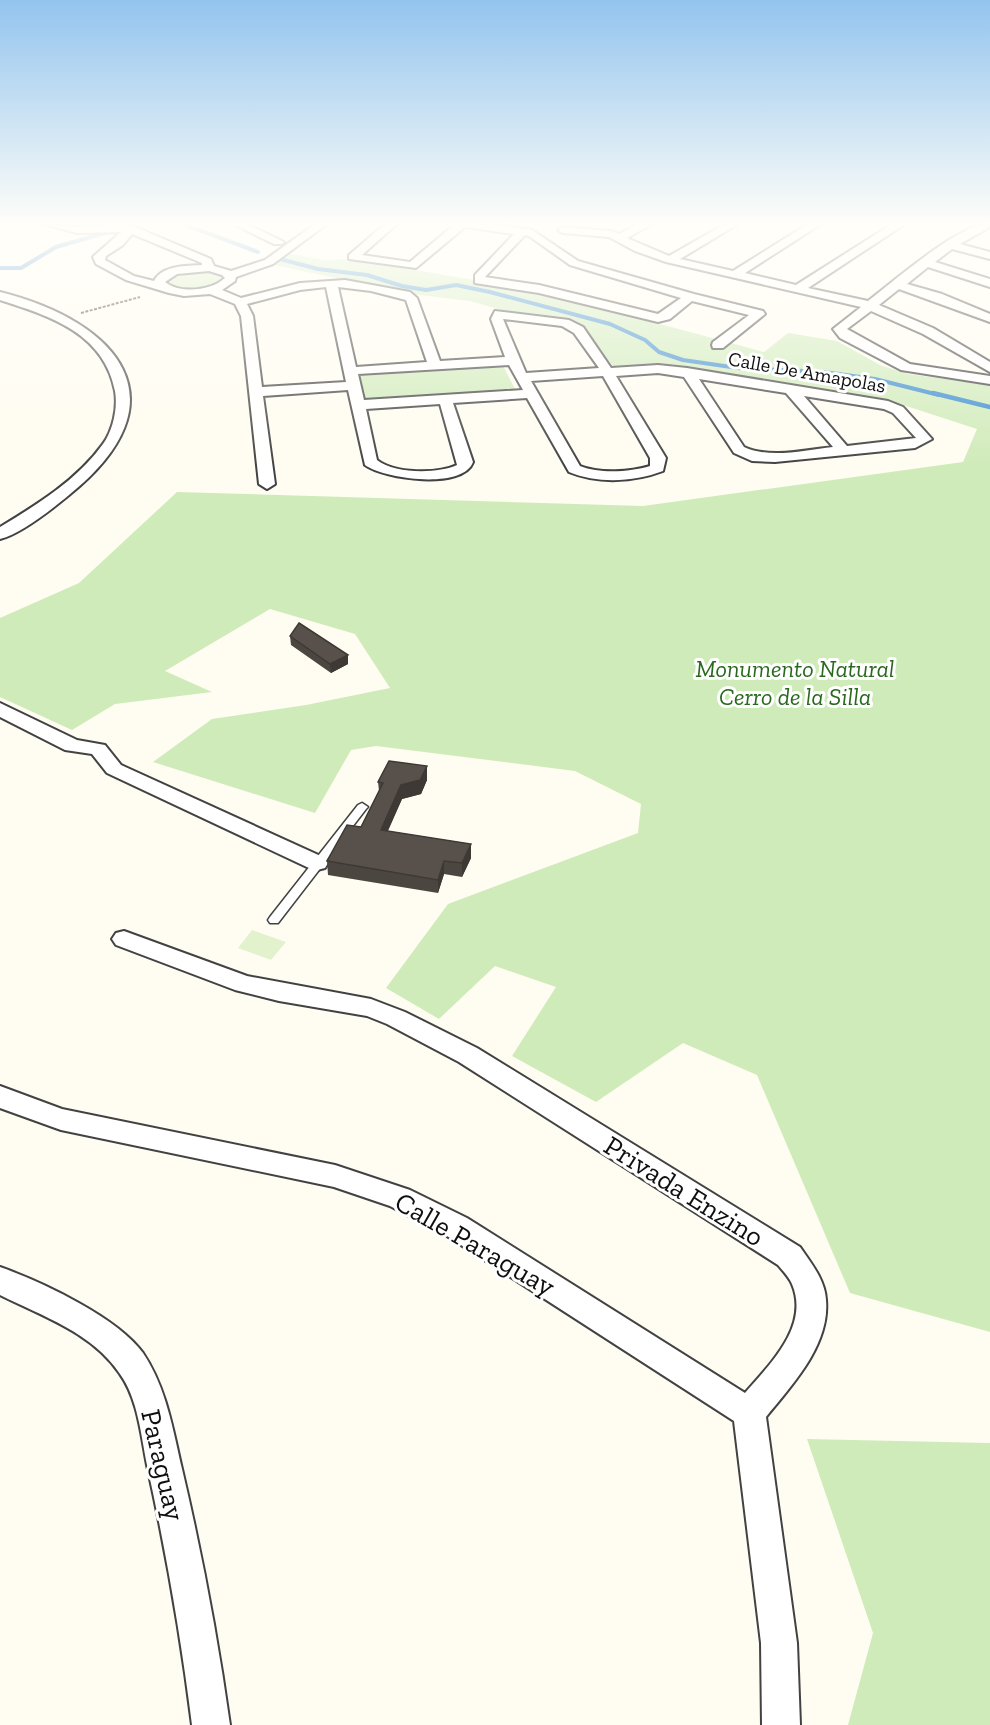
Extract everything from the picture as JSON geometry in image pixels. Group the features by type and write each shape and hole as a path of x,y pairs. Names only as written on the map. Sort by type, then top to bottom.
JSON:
{"street":[{"path":"0,534 75,484 111,443 118,428 123,405 122,384 115,365 103,346 63,318 21,304"},
{"path":"241,304 248,316 267,484"},
{"path":"335,304 370,462 373,466 386,472 441,474 459,471 465,462 445,399"},
{"path":"413,304 435,365"},
{"path":"603,304 658,318 666,316 681,304"},
{"path":"718,345 759,314 720,304"},
{"path":"957,304 990,318"},
{"path":"990,368 928,331 869,305 842,326 840,332 906,367 990,380"},
{"path":"508,314 570,325 582,334 607,371 658,458 658,468 645,472 598,475 579,472 570,465 513,361 497,315 508,314"},
{"path":"349,371 513,361"},
{"name":"Calle De Amapolas","path":"523,377 658,369 687,372 888,405 898,410 924,435 924,441 915,444 843,450"},
{"path":"687,372 739,450 744,454 762,457 843,450"},
{"path":"256,392 353,386"},
{"path":"790,389 843,450"},
{"path":"359,405 531,394"},
{"path":"0,709 72,746 98,749 114,769 317,863"},
{"name":"Privada Enzino","path":"124,939 194,968 244,984 371,1008 396,1018 468,1055 789,1256 800,1268 809,1286 813,1306 811,1322 798,1351 749,1413"},
{"name":"Calle Paraguay","path":"0,1096 13,1103 61,1119 335,1176 400,1198 457,1227 749,1413"},
{"name":"Paraguay","path":"0,1280 79,1319 108,1337 132,1364 150,1402 173,1503 198,1630 211,1725"},
{"path":"749,1413 779,1643 781,1725"}],"lane":[{"path":"274,920 362,807"}],"path":[{"path":"63,318 108,304"}],"green space":[{"name":"Monumento Natural Cerro de la Silla","path":"482,304 588,304 764,352 788,333 837,341 880,365 908,374 990,385 990,1332 850,1293 757,1075 683,1043 596,1102 512,1056 556,987 495,966 439,1019 386,988 448,904 638,833 641,804 575,771 376,746 351,750 315,813 153,762 212,719 306,705 390,688 355,634 270,609 165,671 212,692 115,704 72,730 0,697 0,618 79,583 177,492 643,506 963,462 977,429 897,403 655,365 614,367 579,324 512,313"},
{"path":"501,362 515,389 362,400 354,372"},
{"path":"252,930 286,942 271,960 238,948"},
{"path":"807,1439 990,1443 990,1725 848,1725 873,1633"}],"building":[{"path":"299,623 348,655 330,664 290,636"},
{"path":"389,761 427,766 420,780 401,785 381,830 471,844 462,863 444,861 438,880 327,861 347,825 361,827 383,783 378,782"}],"waterway":[{"path":"537,304 610,324 645,340 659,352 683,360 738,368 824,372 875,379 939,395"},
{"path":"933,393 990,407"}]}
